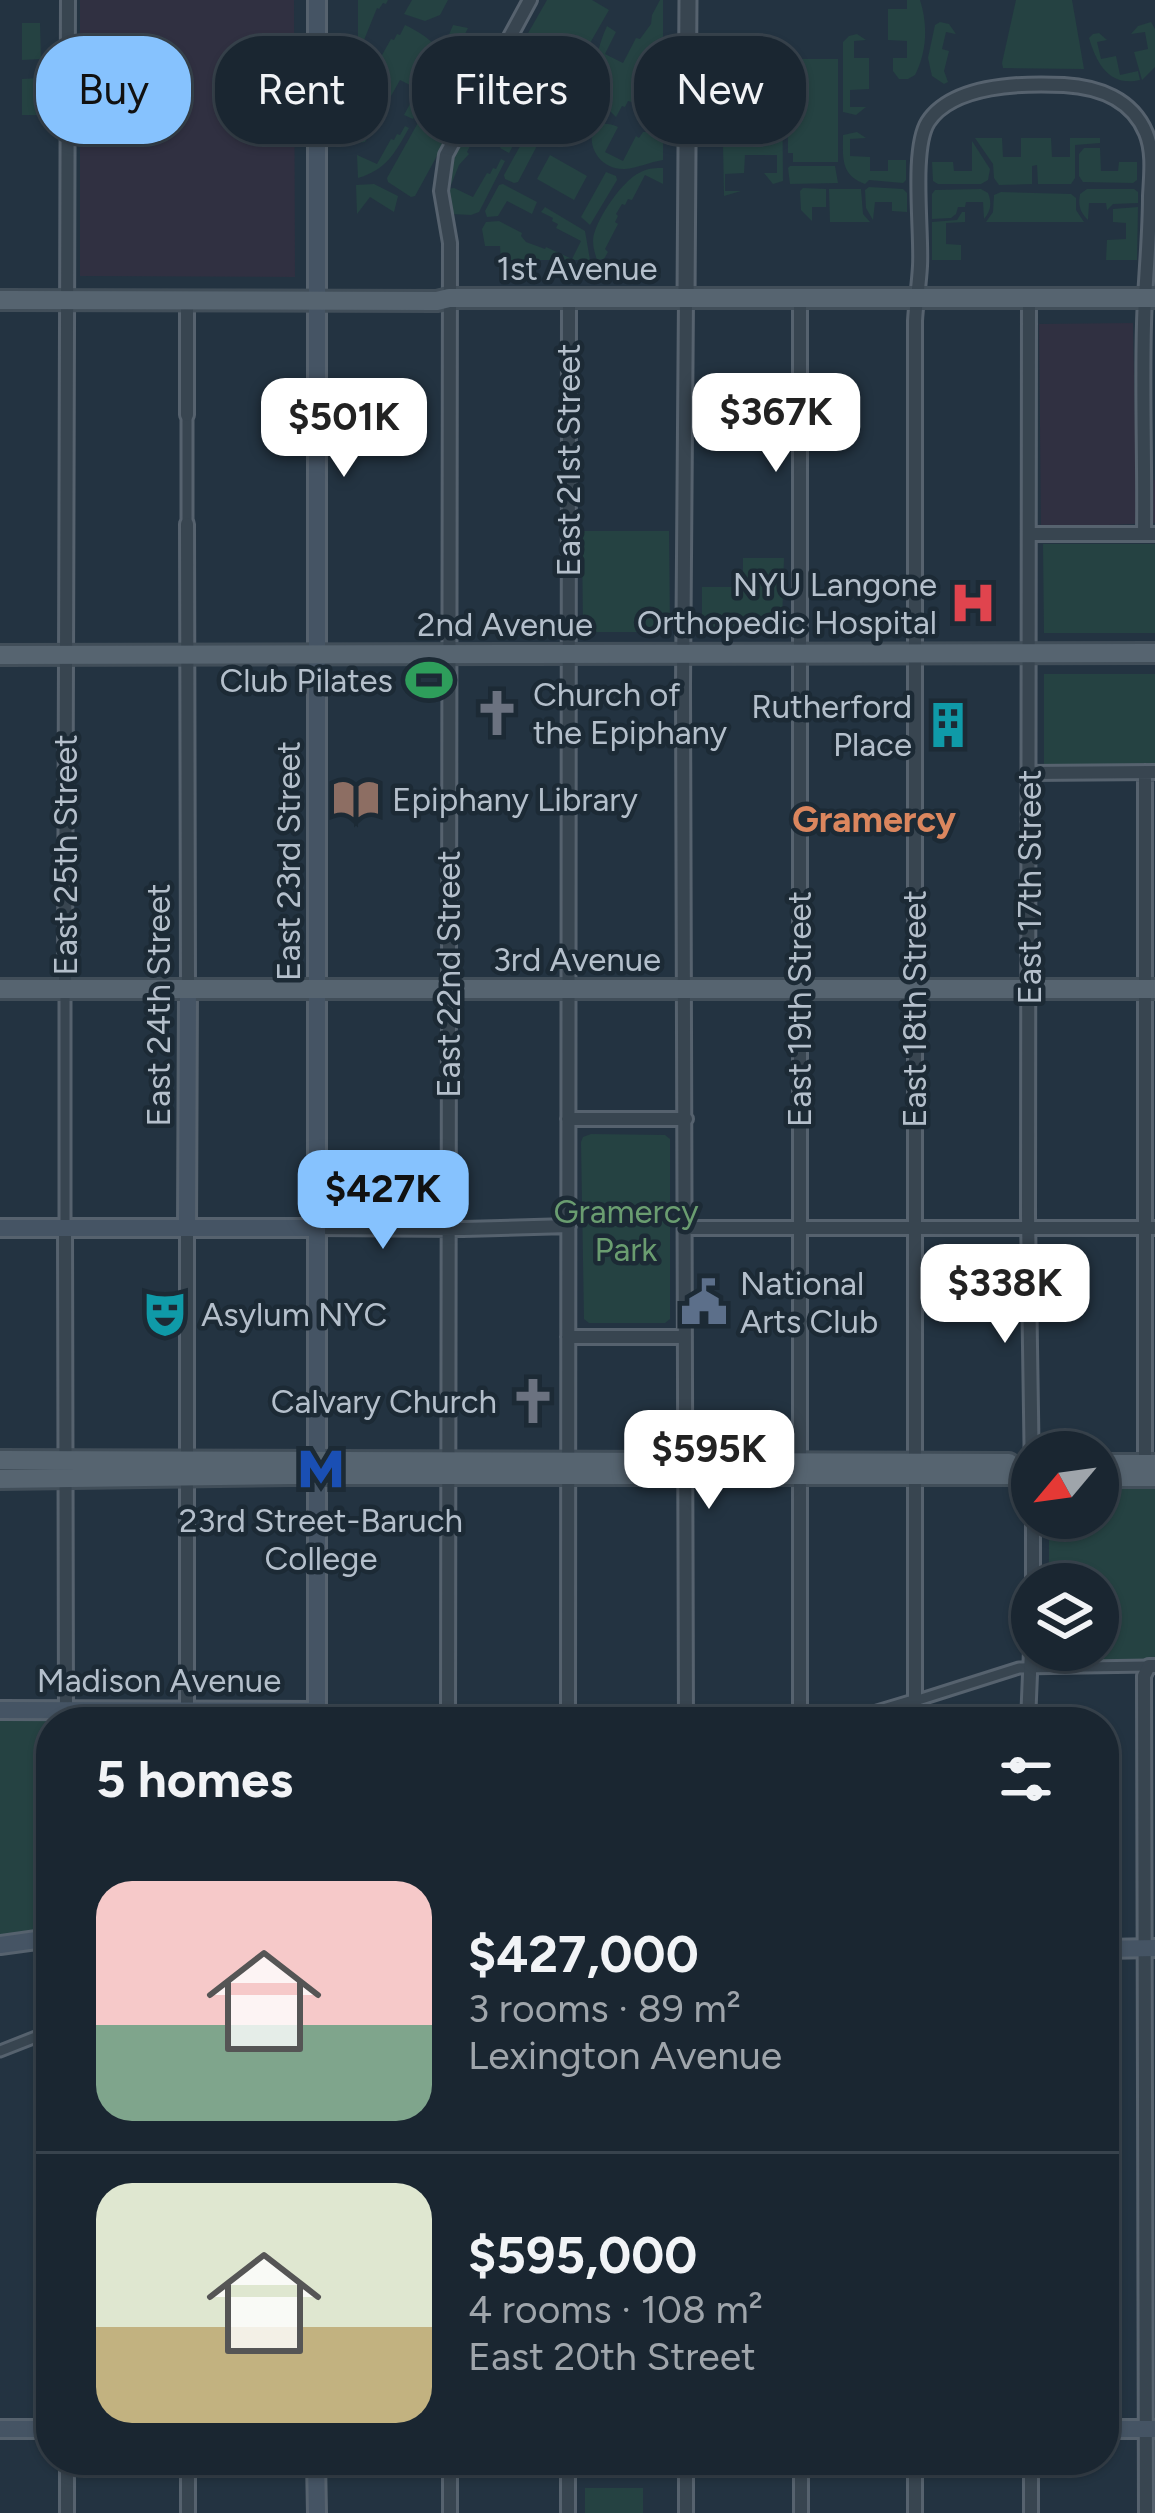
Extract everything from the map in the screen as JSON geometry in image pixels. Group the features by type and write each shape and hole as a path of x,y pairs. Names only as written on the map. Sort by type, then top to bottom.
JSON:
{"main road":[{"name":"East 23rd Street","path":"317,0 317,1707"},
{"name":"1st Avenue","path":"0,300 1151,298"},
{"name":"2nd Avenue","path":"0,655 1155,653"},
{"name":"3rd Avenue","path":"0,989 1150,989"},
{"name":"East 24th Street","path":"187,1228 188,989"},
{"path":"0,1228 317,1228"},
{"path":"0,1460 66,1469"},
{"path":"0,1478 66,1469 914,1469 1011,1464"},
{"path":"1119,1467 1150,1471"},
{"path":"914,1469 1011,1475"},
{"path":"1119,1475 1150,1471"},
{"name":"Madison Avenue","path":"0,1709 36,1709"},
{"path":"0,1947 36,1941"},
{"path":"0,1947 36,1949"},
{"path":"1119,1949 1150,1948"},
{"path":"0,2429 36,2429"},
{"path":"1119,2429 1150,2429"},
{"path":"316,2475 317,2513"}],"street":[{"name":"East 25th Street","path":"66,1707 68,0"},
{"name":"East 22nd Street","path":"448,1707 450,243 442,166 530,0"},
{"path":"686,1707 688,0"},
{"name":"East 18th Street","path":"915,1707 914,653 920,151 926,125 947,104 1009,86 1097,89 1116,98 1137,117 1150,144 1151,298"},
{"name":"East 17th Street","path":"1028,296 1032,1431"},
{"name":"East 19th Street","path":"800,297 800,1707"},
{"name":"East 21st Street","path":"568,298 568,1337"},
{"path":"1029,534 1150,534 1144,320 1151,298"},
{"name":"East 24th Street","path":"187,300 188,989"},
{"path":"1030,772 1150,772 1150,1471"},
{"path":"568,1119 686,1119"},
{"path":"317,1228 569,1226"},
{"name":"East 24th Street","path":"187,1228 187,1707"},
{"path":"686,1228 1150,1228"},
{"path":"568,1707 568,1337 686,1336"},
{"path":"1119,1666 1152,1666"},
{"path":"1145,2513 1150,2429 1150,1948 1144,1676 1152,1666"},
{"path":"895,1707 1016,1671"},
{"path":"1028,1707 1029,1671"},
{"path":"0,2051 36,2037"},
{"path":"67,2475 67,2513"},
{"path":"188,2475 188,2513"},
{"path":"449,2513 450,2475"},
{"path":"568,2475 568,2513"},
{"path":"686,2475 686,2513"},
{"path":"801,2475 801,2513"},
{"path":"915,2475 915,2513"},
{"path":"1030,2475 1030,2513"}],"shaded area":[{"path":"80,0 294,0 294,36 215,36 215,144 295,144 295,277 80,276 80,144 191,144 191,36 80,36"},
{"path":"1133,323 1136,480 1155,480 1155,523 1041,528 1039,324"}],"green space":[{"path":"358,0 388,0 377,8 366,36 358,36"},
{"path":"412,0 448,0 440,15 425,21 404,14"},
{"path":"547,0 592,0 609,10 594,36 527,35"},
{"path":"663,0 663,36 642,36"},
{"path":"907,0 920,0 925,38 915,75 899,79 893,58 907,58 907,41 888,40 888,9 907,9"},
{"path":"1016,0 1072,0 1084,69 1003,68"},
{"path":"1151,22 1155,67 1142,80 1134,52 1148,49 1145,32 1131,34"},
{"path":"22,23 40,23 36,59 22,60"},
{"path":"949,24 956,34 946,32 942,49 949,51 944,71 948,82 944,84 932,76 928,58 935,25"},
{"path":"405,25 424,36 412,36 412,86 400,80 388,101 388,44"},
{"path":"453,25 468,28 464,36 448,36"},
{"path":"607,26 616,32 610,44 610,36 603,36"},
{"path":"857,34 866,40 854,41 854,58 869,58 869,89 850,90 850,107 866,107 856,115 843,112 843,42"},
{"path":"1093,34 1107,40 1097,42 1101,59 1116,56 1120,75 1138,71 1140,80 1120,80 1106,72 1092,48 1089,38"},
{"path":"634,42 634,98 616,117 610,110 610,56 623,63"},
{"path":"806,59 838,59 838,162 793,162 793,153 788,153 788,144 806,144"},
{"path":"36,78 36,115 22,115 22,79"},
{"path":"405,126 409,128 389,159 358,178 357,155 377,164"},
{"path":"857,132 866,138 850,139 850,156 870,157 870,171 888,171 888,160 906,160 903,183 869,180 865,184 851,176 843,135"},
{"path":"412,133 412,144 443,144 415,196 387,178"},
{"path":"975,138 1002,138 1003,157 1021,157 1021,138 1051,138 1052,157 1070,157 1070,138 1100,138 1100,143 1075,145 1071,184 1038,184 1037,165 1032,166 1032,184 999,185 993,164"},
{"path":"634,140 634,144 663,144 663,160 625,169 602,161 593,144 609,144 605,152 623,161"},
{"path":"972,141 990,169 988,180 981,184 933,181 932,162 953,162 954,171 972,171"},
{"path":"458,144 471,144 451,185 446,186"},
{"path":"521,144 538,144 518,182 504,175"},
{"path":"723,144 783,144 783,181 773,184 764,173 777,173 777,155 745,155 744,173 725,174 725,191 741,191 724,196"},
{"path":"1084,148 1100,148 1101,171 1118,171 1119,162 1137,162 1137,180 1083,182 1079,154"},
{"path":"550,155 587,176 574,200 537,179"},
{"path":"501,159 505,161 479,212 452,214 446,189 473,197"},
{"path":"790,166 835,166 838,183 790,184"},
{"path":"663,168 663,184 645,175 632,200 622,204 605,249 608,252 597,260 594,235 614,197 636,175"},
{"path":"606,172 617,180 590,225 581,217"},
{"path":"374,184 398,196 394,212 370,197 357,214 356,185"},
{"path":"503,184 537,202 532,214 507,201 498,216 487,217 485,211"},
{"path":"869,187 903,189 907,212 892,211 892,202 875,202 873,220 866,208"},
{"path":"803,188 826,189 826,207 812,207 812,221 801,210"},
{"path":"829,189 861,189 863,214 870,222 830,222"},
{"path":"981,189 990,200 984,219 983,202 966,202 951,218 932,219 935,190"},
{"path":"1087,189 1134,189 1138,203 1113,204 1107,210 1106,203 1089,203 1088,220 1079,202"},
{"path":"1071,194 1084,222 986,222 993,212 994,195"},
{"path":"545,207 585,231 590,260 501,260 500,246 485,246 482,229 486,222 499,221 522,233 526,242 572,259 581,241 556,228 553,218 541,212"},
{"path":"1138,207 1137,260 1106,260 1107,240 1126,239 1126,223 1113,222 1113,209"},
{"path":"962,212 965,222 946,223 946,244 961,245 961,260 932,260 932,222 957,220"},
{"path":"582,531 669,531 670,632 583,632"},
{"path":"1043,544 1155,544 1155,633 1044,633"},
{"path":"743,558 784,558 782,625 702,627 702,587 743,587"},
{"path":"1044,674 1155,674 1155,765 1044,766"},
{"name":"Gramercy Park","path":"591,1134 665,1135 670,1139 670,1319 665,1323 589,1323 584,1319 581,1142"},
{"path":"1119,1488 1155,1488 1155,1659 1119,1662 1119,1563 1049,1563 1049,1539 1119,1539"},
{"path":"0,1721 36,1721 36,1935 0,1936"},
{"path":"585,2488 643,2488 643,2513 585,2513"}],"place":[{"name":"NYU Langone Orthopedic Hospital","path":"973,603"},
{"name":"Club Pilates","path":"429,680"},
{"name":"Church of the Epiphany","path":"497,713"},
{"name":"Rutherford Place","path":"948,725"},
{"name":"Epiphany Library","path":"356,799"},
{"name":"National Arts Club","path":"704,1302"},
{"name":"Asylum NYC","path":"165,1314"},
{"name":"Calvary Church","path":"533,1401"},
{"name":"23rd Street-Baruch College","path":"321,1469"}],"district":[{"name":"Gramercy","path":"874,819"}]}
